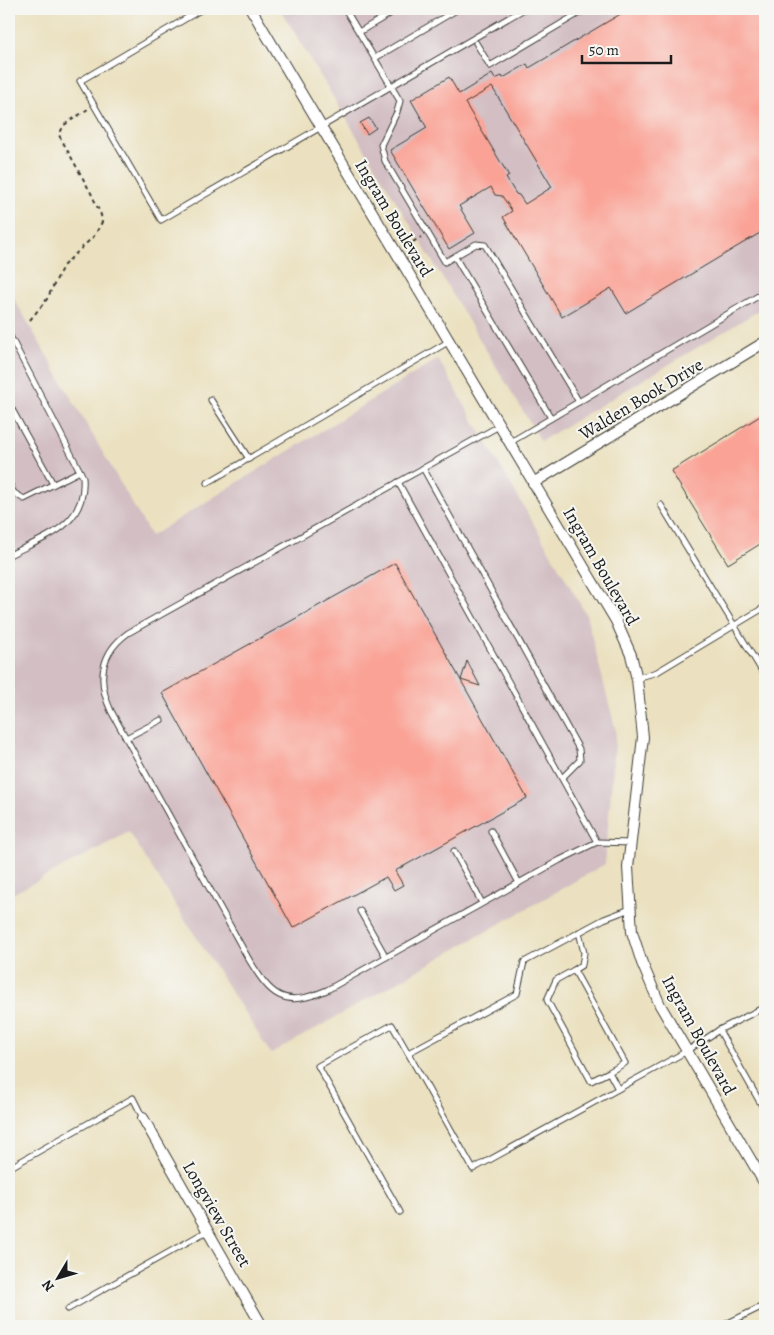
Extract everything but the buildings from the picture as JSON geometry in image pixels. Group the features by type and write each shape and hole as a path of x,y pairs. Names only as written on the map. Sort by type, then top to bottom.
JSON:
{"street":[{"name":"Ingram Boulevard","path":"251,9 616,621 631,655 637,678 644,737 628,867 632,932 642,963 660,1005 762,1172 765,1184"},
{"name":"Walden Book Drive","path":"533,483 765,342"},
{"name":"Longview Street","path":"143,1118 262,1326"}],"lane":[{"path":"202,9 80,81 161,220 321,129 524,9"},
{"path":"345,9 392,87 400,104 382,141 382,154 445,262 476,244 485,245 579,402"},
{"path":"359,32 398,9"},
{"path":"375,58 458,9"},
{"path":"476,43 490,66 586,9"},
{"path":"455,257 551,418"},
{"path":"509,443 765,292"},
{"path":"9,334 80,471 84,490 79,508 70,521 9,556"},
{"path":"207,483 448,342"},
{"path":"211,400 249,459"},
{"path":"9,404 53,484"},
{"path":"499,426 120,639 106,658 102,684 107,702 248,958 270,991 285,999 312,997 597,842 632,843"},
{"path":"423,468 578,749 580,760 562,778"},
{"path":"9,483 14,493 24,499 80,471"},
{"path":"398,482 597,842"},
{"path":"661,505 765,676"},
{"path":"637,678 657,672 765,607"},
{"path":"126,738 160,720"},
{"path":"491,831 519,883"},
{"path":"454,851 482,903"},
{"path":"408,1053 517,994 524,962 604,918 631,909"},
{"path":"360,911 386,957"},
{"path":"574,970 625,1063 591,1081 547,1000 556,980 582,965 584,953 579,932"},
{"path":"400,1212 318,1066 392,1024 473,1169 687,1051 719,1030 761,1009 765,1009"},
{"path":"719,1030 765,1111"},
{"path":"609,1072 618,1089"},
{"path":"9,1168 134,1098 143,1118"},
{"path":"68,1309 207,1230"},
{"path":"722,1326 765,1305"}],"path":[{"path":"30,320 47,299 63,266 95,236 102,222 101,215 91,193 59,136 61,129 68,122 94,106"},
{"path":"406,246 421,237"}],"shaded area":[{"path":"280,9 765,9 765,307 541,441"},
{"path":"9,290 151,536 438,359 586,614 616,731 605,864 271,1054 129,832 9,896"}]}
